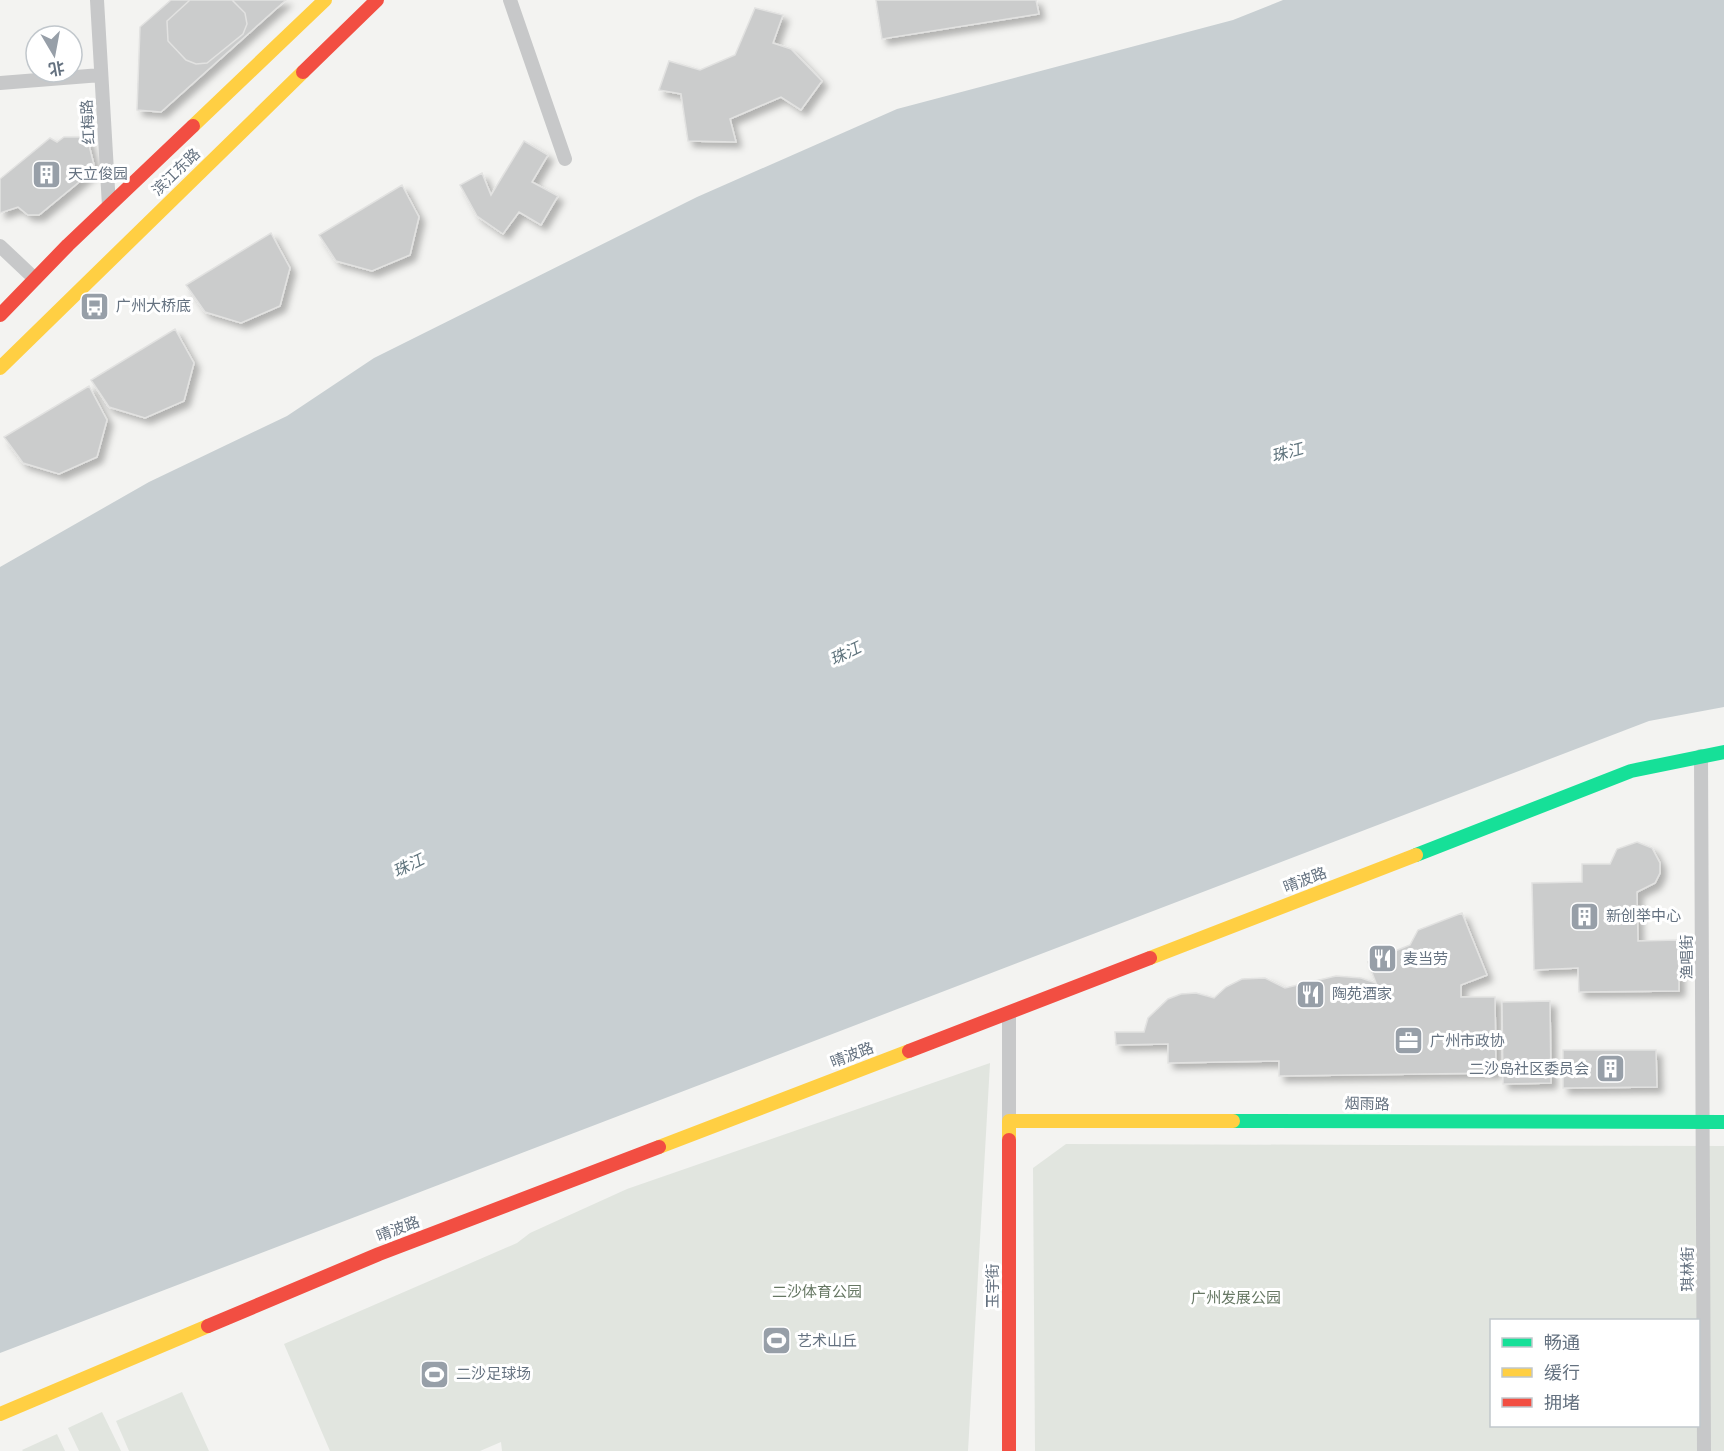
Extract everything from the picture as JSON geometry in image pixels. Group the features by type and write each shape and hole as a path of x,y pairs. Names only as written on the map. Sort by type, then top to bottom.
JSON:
{"main road":[{"name":"滨江东路","path":"0,315 325,0"},
{"name":"滨江东路","path":"0,368 377,0"},
{"name":"晴波路","path":"0,1414 379,1254 1009,1014 1631,771 1724,752"},
{"name":"烟雨路","path":"1009,1121 1724,1122"},
{"name":"玉宇街","path":"1009,1121 1009,1451"}],"street":[{"name":"红梅路","path":"97,0 110,206"},
{"path":"510,0 564,159"},
{"path":"0,83 101,75"},
{"path":"0,246 35,279"},
{"name":"渔唱街","path":"1701,756 1704,1122"},
{"path":"1009,1014 1009,1121"},
{"name":"琪林街","path":"1704,1122 1704,1451"}],"green space":[{"name":"二沙体育公园","path":"990,1063 968,1451 502,1451 501,1442 480,1451 330,1451 284,1344 517,1243 530,1233 627,1189"},
{"name":"广州发展公园","path":"1066,1144 1724,1146 1724,1451 1035,1451 1033,1168"},
{"path":"182,1392 209,1451 129,1451 116,1421"},
{"path":"102,1412 121,1451 79,1451 68,1428"},
{"path":"57,1434 65,1451 22,1450"}],"water":[{"name":"珠江","path":"1283,0 1724,0 1724,707 1649,721 0,1353 0,567 149,482 287,416 374,358 697,197 897,109 1233,20"}],"building":[{"path":"171,0 286,0 161,112 137,110 140,27"},
{"path":"190,0 232,0 245,13 247,24 243,34 207,63 196,64 186,60 168,41 167,21"},
{"path":"876,0 1036,0 1039,14 882,39"},
{"path":"755,8 783,15 773,43 791,49 822,81 801,110 781,97 730,119 736,142 688,141 681,94 659,90 669,61 700,70 735,55"},
{"name":"天立俊园","path":"64,137 87,137 95,169 39,215 28,215 18,207 0,213 0,179 50,138 57,142"},
{"path":"524,141 548,155 532,182 558,196 541,225 519,212 503,234 477,216 460,185 482,173 491,195"},
{"path":"402,185 419,217 410,255 372,271 336,261 319,235"},
{"path":"271,233 290,268 280,306 241,323 205,312 186,285"},
{"path":"175,329 194,363 184,401 145,418 109,407 91,380"},
{"path":"89,386 107,420 97,457 59,474 23,463 4,437"},
{"name":"新创举中心","path":"1637,842 1652,848 1660,863 1660,873 1655,883 1637,892 1638,941 1679,940 1679,991 1579,992 1578,968 1534,970 1532,883 1582,882 1582,864 1610,864 1617,849"},
{"path":"1462,913 1487,975 1461,985 1461,997 1495,997 1496,1073 1279,1076 1279,1061 1168,1063 1168,1044 1116,1045 1115,1032 1144,1032 1148,1018 1168,999 1181,994 1196,993 1214,998 1226,987 1242,979 1265,978 1285,988 1336,976 1361,978 1376,983 1368,962 1410,945 1418,930"},
{"path":"1550,1001 1551,1083 1503,1084 1502,1002"},
{"name":"二沙岛社区委员会","path":"1563,1050 1656,1050 1657,1087 1563,1088"}],"traffic: fast":[{"path":"1416,855 1631,771 1724,752"},
{"path":"1233,1121 1724,1122"}],"traffic: slow":[{"path":"193,126 325,0"},
{"path":"0,368 303,72"},
{"path":"1150,958 1416,855"},
{"path":"659,1147 909,1051"},
{"path":"1009,1140 1009,1121 1233,1121"},
{"path":"0,1414 208,1326"}],"traffic: jam":[{"path":"303,72 377,0"},
{"path":"0,315 68,245 193,126"},
{"path":"909,1051 1150,958"},
{"path":"1009,1140 1009,1451"},
{"path":"208,1326 379,1254 659,1147"}],"place":[{"name":"天立俊园","path":"47,174"},
{"name":"广州大桥底","path":"95,306"},
{"name":"新创举中心","path":"1585,916"},
{"name":"麦当劳","path":"1382,959"},
{"name":"陶苑酒家","path":"1311,994"},
{"name":"广州市政协","path":"1409,1041"},
{"name":"二沙岛社区委员会","path":"1610,1069"},
{"name":"艺术山丘","path":"776,1341"},
{"name":"二沙足球场","path":"435,1374"}]}
